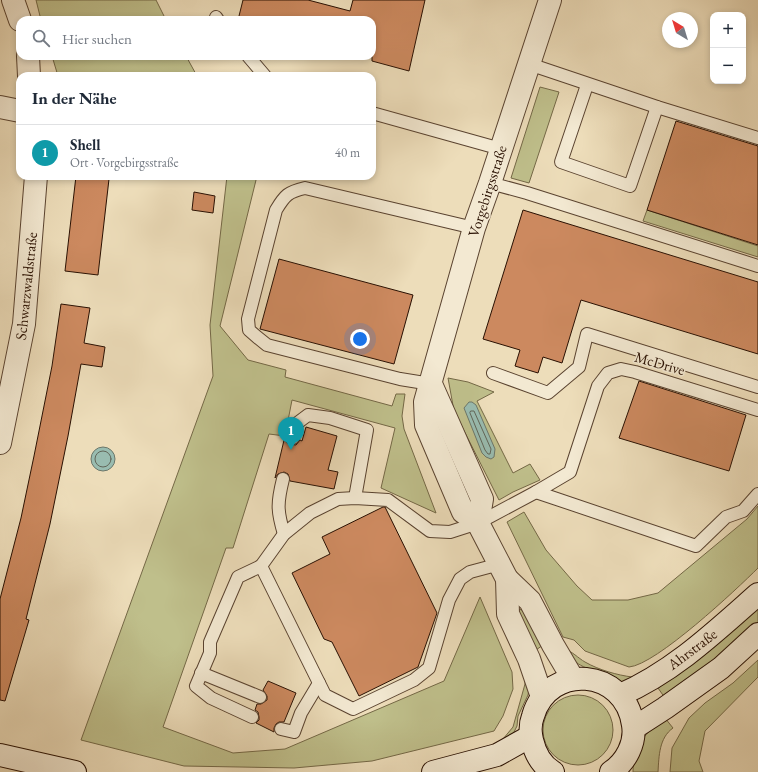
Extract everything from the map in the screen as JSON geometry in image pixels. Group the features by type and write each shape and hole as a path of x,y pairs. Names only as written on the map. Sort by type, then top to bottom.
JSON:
{"street":[{"path":"13,0 19,16"},
{"name":"Vorgebirgsstraße","path":"550,0 474,228 425,402 426,425 463,512 478,523 503,572 530,601 573,679"},
{"path":"28,60 29,72"},
{"path":"0,107 16,111"},
{"name":"Schwarzwaldstraße","path":"0,443 24,324 36,180"},
{"name":"Vorgebirgsstraße","path":"503,572 508,614 529,659 542,697"},
{"name":"Ahrstraße","path":"620,695 647,683 700,646 758,594"},
{"name":"Ahrstraße","path":"634,728 721,668 758,634"},
{"path":"547,771 534,750 531,736 531,723 535,708 542,697 556,685 573,679 586,678 604,683 620,695 627,704 632,716 634,728 631,747 615,771"},
{"path":"433,772 497,755 531,736"},
{"path":"0,754 75,772"}],"lane":[{"path":"251,60 262,72"},
{"path":"529,64 657,108 758,138"},
{"path":"587,85 561,162 630,186 657,108"},
{"path":"376,114 501,149"},
{"path":"490,183 527,193 758,266"},
{"path":"431,384 400,379 267,345 249,330 248,319 276,210 283,199 291,191 305,188 474,228"},
{"path":"493,374 548,393 579,367 587,334 758,387"},
{"name":"McDrive","path":"536,492 570,472 598,386 608,374 621,369 758,410"},
{"path":"293,438 296,424 308,415 330,418 367,430 356,498"},
{"path":"283,479 278,497 278,515 284,534"},
{"path":"252,716 211,698 196,686 210,653 210,642 238,577 261,566 284,534 310,513 338,499 356,498 388,500 430,531 450,532 478,523 536,492 696,546 726,517 743,511 758,494"},
{"path":"261,566 325,694 353,709 414,680 429,668 449,600 460,579 470,572 503,572"},
{"path":"201,673 260,697"},
{"path":"281,728 294,732 295,711 319,683"}],"green space":[{"path":"36,0 156,0 164,16 40,16"},
{"path":"53,60 188,60 195,72 57,72"},
{"path":"540,87 559,92 529,183 511,178"},
{"path":"227,180 256,180 220,326 248,360 286,370 285,377 392,406 396,394 405,394 402,416 404,429 436,513 381,488 395,428 292,400 285,436 269,434 233,548 226,548 163,727 233,753 285,749 444,681 480,597 512,672 513,689 503,716 494,731 372,761 294,768 184,766 81,740 213,376 210,325"},
{"path":"647,210 758,246 758,257 643,221"},
{"path":"448,378 468,382 494,392 477,401 513,473 530,464 540,480 499,500 454,411"},
{"path":"758,506 758,568 696,625 658,654 641,663 629,667 585,651 574,640 563,637 507,522 524,512 546,550 577,586 592,600 628,600 658,593 747,519"},
{"path":"758,606 758,627 665,698 658,688 711,649"},
{"path":"519,609 524,611 543,645 536,650 518,615"},
{"path":"564,649 596,667 632,677 624,682 600,674 575,662 569,657"},
{"path":"758,660 758,677 705,731 699,761 703,772 670,772 672,748 689,718 705,703 733,683"},
{"path":"525,670 530,684 528,695 518,716 517,726 511,738 503,739 513,727 525,684"},
{"path":"578,695 597,701 607,711 613,730 607,749 597,759 578,765 559,759 549,749 543,730 549,711 559,701"},
{"path":"665,718 673,728 668,732 662,742 659,754 658,772 633,772 635,755 638,747 646,735"}],"water":[{"path":"469,402 476,405 495,449 494,457 491,459 482,453 464,408"},
{"path":"103,447 112,450 115,459 112,468 103,471 94,468 91,459 94,450"}],"building":[{"path":"243,0 308,0 350,11 353,0 425,0 409,71 372,61 376,60 376,16 239,16"},
{"path":"676,121 758,146 758,245 647,210"},
{"path":"76,180 109,180 98,275 65,271"},
{"path":"194,192 215,196 213,213 192,210"},
{"path":"523,210 758,282 758,354 581,300 562,363 543,357 538,373 515,366 520,350 483,339"},
{"path":"279,259 413,295 394,364 260,329"},
{"path":"61,304 90,308 84,343 105,347 102,367 81,364 50,524 26,619 29,620 5,701 0,700 0,599 21,518 34,456 52,366"},
{"path":"639,381 746,415 729,471 619,438"},
{"path":"306,427 337,436 328,470 338,472 334,489 290,481 288,474 284,472 278,474 275,478 285,436 288,444 296,445 300,440 302,441"},
{"path":"385,507 437,613 418,667 359,696 332,642 324,639 292,573 330,554 322,537"},
{"path":"268,681 296,693 284,722 279,722 276,724 274,732 256,723 259,720 259,717 258,712 255,710 257,704 261,704 267,700 267,696 263,690"}],"place":[{"name":"Shell","path":"291,450"}]}
